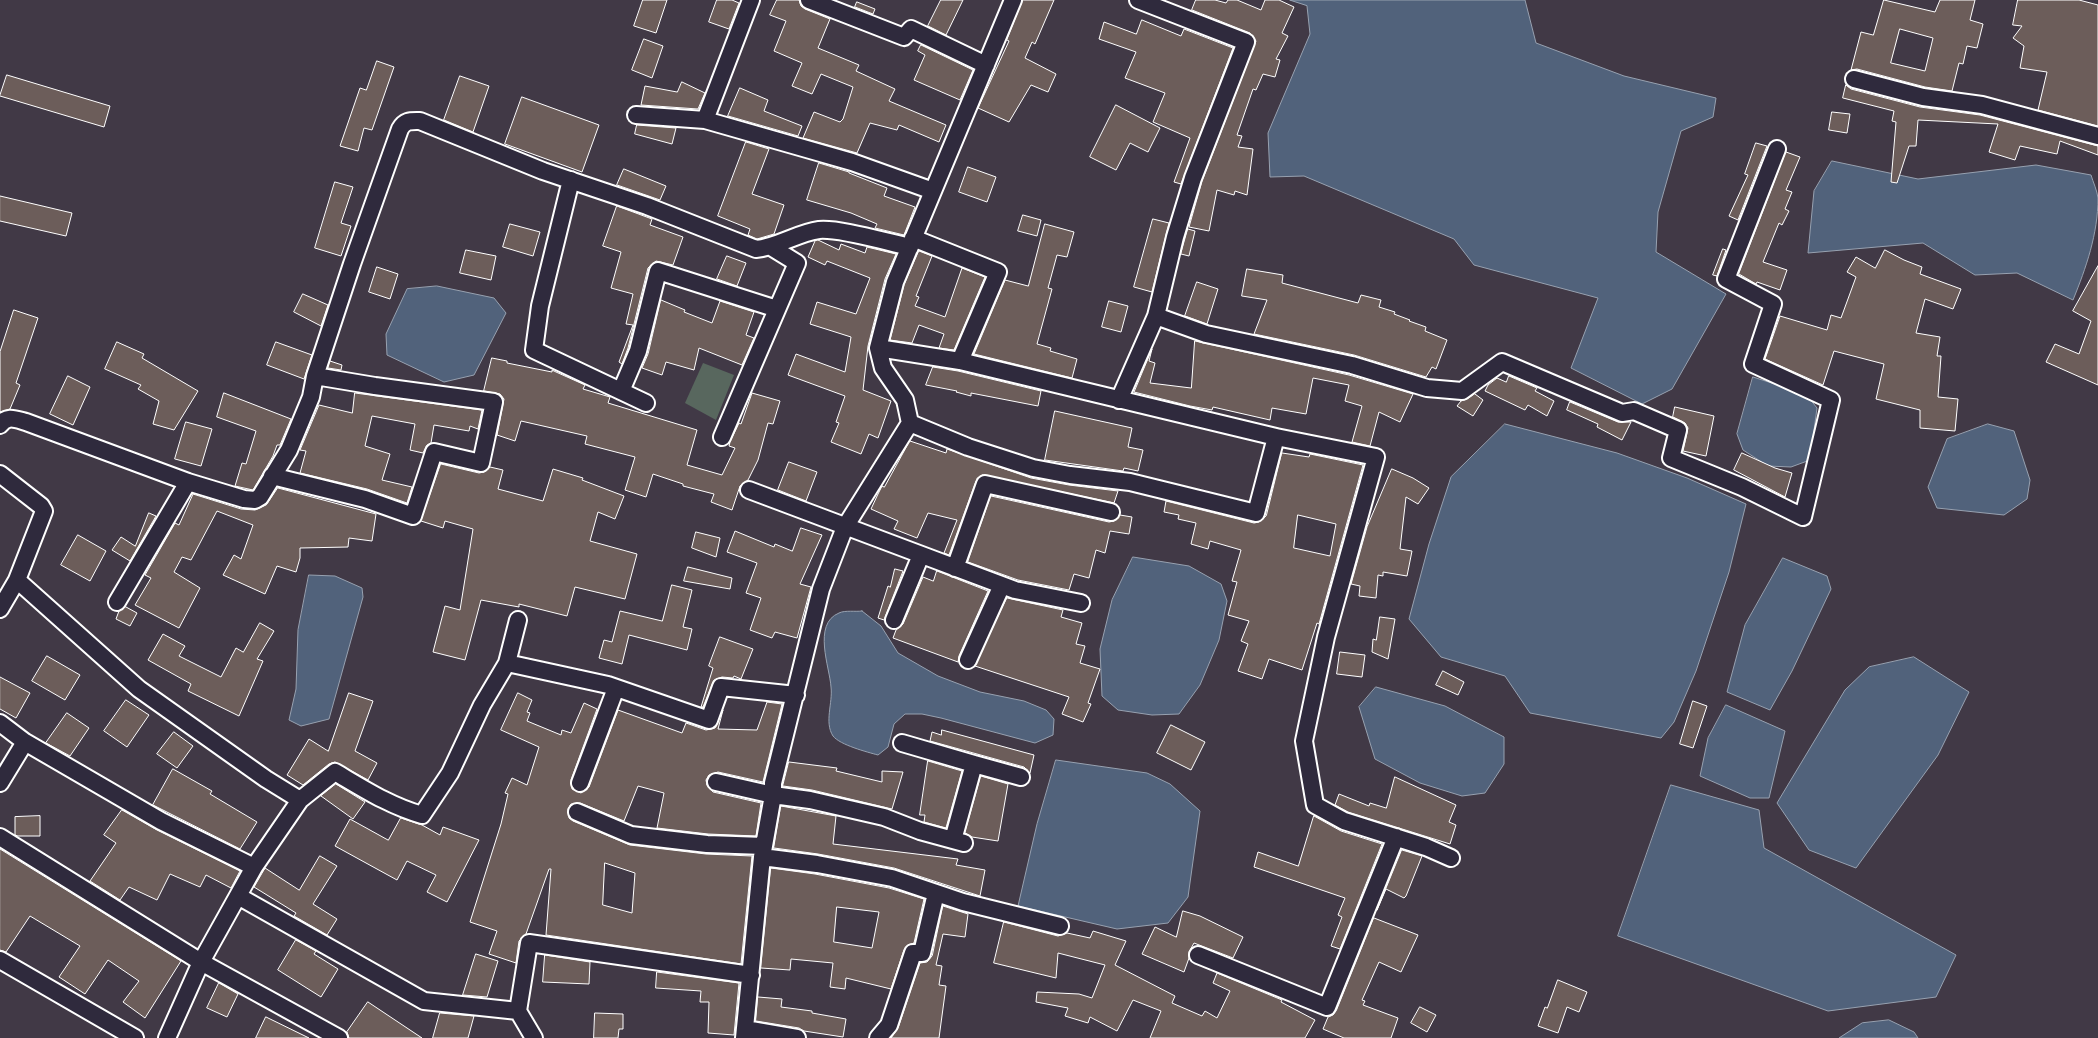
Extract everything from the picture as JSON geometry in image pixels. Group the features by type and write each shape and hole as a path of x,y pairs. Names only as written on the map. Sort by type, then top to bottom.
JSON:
{"street":[{"path":"705,120 751,0"},
{"path":"809,0 904,37 910,29 986,65"},
{"path":"797,1038 745,1034 763,852 773,795 773,783 821,589 845,527 910,423 905,400 883,368 878,348 895,282 1013,0"},
{"path":"1119,400 1156,316 1175,237 1193,178 1246,42 1138,0"},
{"path":"1854,80 1922,97 1982,105 2098,136"},
{"path":"636,115 705,120 852,162 933,191"},
{"path":"0,425 5,419 10,418 26,422 188,482 244,499 255,500 260,497 289,450 311,397 315,376 352,264 403,124 409,121 420,121 543,171 647,206 744,246 756,249 770,247 818,230 825,230 911,243 998,272 960,361"},
{"path":"1156,316 1206,334 1352,365 1427,388 1462,391 1502,362 1622,412 1634,411 1678,430 1671,458 1742,487 1803,517 1832,400 1753,364 1773,304 1726,278 1777,149"},
{"path":"570,180 540,306 534,350 646,402"},
{"path":"722,437 797,263 770,247"},
{"path":"621,391 638,351 658,271 777,309"},
{"path":"878,348 960,361 1276,438 1376,457 1326,637 1304,741 1314,805 1344,821 1396,837 1451,858"},
{"path":"272,476 366,499 413,516 434,452 481,463 494,402 315,376"},
{"path":"910,423 968,447 1033,468 1070,476 1130,482 1256,513 1276,438"},
{"path":"0,474 41,506 44,511 17,580 0,609"},
{"path":"117,602 188,482"},
{"path":"955,568 985,484 1111,512"},
{"path":"749,490 1015,590 1081,602"},
{"path":"894,620 921,556"},
{"path":"17,580 139,689 266,779 300,800"},
{"path":"968,660 1002,585"},
{"path":"167,1038 201,962 254,867 300,800 335,772 381,800 400,809 422,815 450,773 482,705 507,663 518,620"},
{"path":"507,663 616,688 709,720 721,687 796,695"},
{"path":"580,783 616,688"},
{"path":"0,723 25,742 160,821 254,867"},
{"path":"0,783 25,742"},
{"path":"902,743 1021,776"},
{"path":"716,782 773,795 810,800 884,817 920,831 958,842 974,764"},
{"path":"577,812 631,835 763,852 892,878 963,902 1060,926"},
{"path":"0,837 201,962 339,1038"},
{"path":"1198,955 1327,1006 1396,837"},
{"path":"878,1038 889,1025 913,953 922,953 936,892"},
{"path":"238,896 424,1001 518,1011"},
{"path":"534,1038 518,1011 528,943 751,975"},
{"path":"0,960 135,1038"}],"green space":[{"path":"703,363 734,375 716,420 685,403"}],"water":[{"path":"1290,0 1525,0 1536,43 1624,76 1716,98 1713,117 1681,131 1658,212 1656,252 1726,294 1672,389 1642,404 1571,368 1598,298 1474,265 1454,239 1304,176 1270,177 1268,133 1310,34 1307,6"},
{"path":"1832,161 1918,179 2036,165 2091,175 2098,198 2096,225 2087,263 2073,300 2017,273 1975,275 1923,243 1808,253 1814,191"},
{"path":"437,286 494,298 506,313 474,375 444,382 387,355 386,334 407,289"},
{"path":"1753,377 1806,394 1817,408 1810,460 1791,467 1768,466 1743,450 1737,434"},
{"path":"1505,424 1617,453 1687,478 1746,504 1729,572 1696,671 1674,722 1661,738 1530,713 1505,676 1441,657 1409,619 1429,544 1451,477"},
{"path":"1988,424 2014,431 2030,480 2027,499 2004,515 1937,508 1928,487 1947,439"},
{"path":"1133,557 1189,566 1221,584 1227,601 1219,640 1200,685 1179,714 1152,715 1118,710 1102,696 1100,649 1112,600"},
{"path":"1783,558 1827,576 1831,589 1792,671 1770,710 1727,692 1745,625"},
{"path":"309,575 335,576 362,588 363,597 329,719 301,726 289,720 296,689 298,630"},
{"path":"862,611 881,626 898,653 938,676 980,692 1024,701 1046,710 1054,719 1053,735 1035,743 941,718 922,714 905,714 894,724 888,747 878,755 854,748 836,739 830,731 829,725 831,693 824,636 826,627 831,619 839,613"},
{"path":"1914,657 1969,692 1938,755 1856,868 1809,850 1777,803 1845,690 1869,667"},
{"path":"1376,687 1445,706 1504,737 1504,764 1485,793 1462,796 1420,783 1375,759 1359,707"},
{"path":"1726,705 1785,731 1769,798 1750,798 1700,776 1708,738"},
{"path":"1056,760 1147,773 1170,784 1200,811 1188,897 1168,923 1117,929 1018,906 1037,824"},
{"path":"1671,785 1759,810 1764,848 1956,955 1936,997 1828,1011 1618,936"},
{"path":"1889,1020 1914,1032 1918,1038 1839,1038 1862,1023"}],"building":[{"path":"643,0 667,0 656,33 634,26"},
{"path":"717,0 732,0 739,3 729,29 709,22"},
{"path":"777,0 799,0 801,6 805,9 830,19 818,48 859,65 856,71 895,89 889,101 946,125 939,142 899,125 897,130 870,123 857,153 803,138 814,112 840,122 843,119 853,87 821,74 812,94 792,86 802,63 774,51 786,21 770,15"},
{"path":"941,0 963,0 946,35 928,26"},
{"path":"1023,0 1054,0 1035,44 1032,42 1025,58 1056,74 1048,92 1031,85 1009,122 978,108 1009,41 1007,40"},
{"path":"1196,0 1215,0 1226,3 1228,0 1237,0 1261,10 1265,0 1279,0 1294,7 1282,33 1288,36 1276,59 1280,60 1275,77 1263,74 1256,90 1253,89 1237,135 1242,136 1238,147 1253,149 1247,195 1235,191 1234,195 1217,190 1209,231 1189,227 1202,181 1256,41 1250,33 1192,10"},
{"path":"1884,0 1935,12 1940,0 1975,0 1970,20 1983,24 1977,48 1967,46 1963,64 1959,63 1952,91 1925,87 1857,69 1851,70 1861,32 1873,35","holes":["1900,29 1933,38 1925,71 1891,63"]},
{"path":"2018,0 2079,0 2098,5 2098,126 2038,110 2047,72 2020,68 2024,46 2013,38 2022,26 2013,25"},
{"path":"857,2 875,9 873,14 855,7"},
{"path":"1142,20 1181,36 1184,29 1233,48 1181,184 1174,182 1190,138 1153,122 1165,93 1125,78 1136,52 1099,39 1104,22 1136,34"},
{"path":"644,39 663,46 652,78 632,70"},
{"path":"921,45 973,70 960,100 914,80 925,55 918,51"},
{"path":"377,61 394,67 372,130 364,128 358,151 340,146 360,88 366,90"},
{"path":"7,75 110,106 104,127 0,96"},
{"path":"460,76 489,86 473,132 444,120"},
{"path":"682,82 705,93 698,109 641,105 645,86 677,92"},
{"path":"1846,85 1851,89 1920,107 1980,115 2098,146 2098,155 2060,141 2057,154 2020,146 2015,160 1989,152 1998,124 1918,120 1916,146 1909,146 1897,183 1891,182 1896,122 1892,121 1894,111 1843,98"},
{"path":"740,88 768,100 764,111 802,126 798,136 728,116"},
{"path":"522,97 599,125 582,172 505,144"},
{"path":"1116,105 1160,128 1148,152 1130,143 1116,170 1090,157"},
{"path":"1832,112 1850,114 1847,133 1829,130"},
{"path":"637,125 676,128 672,144 635,134"},
{"path":"746,142 769,149 752,194 784,205 774,234 757,239 748,235 750,229 718,216"},
{"path":"1756,143 1767,146 1738,220 1729,216 1748,175 1745,174"},
{"path":"1786,152 1800,157 1786,190 1792,192 1785,209 1789,211 1782,225 1779,223 1763,262 1787,270 1780,290 1757,282 1756,284 1739,274"},
{"path":"819,163 849,172 887,188 884,196 915,207 904,235 875,228 877,224 851,213 807,200"},
{"path":"968,167 996,177 987,202 959,192"},
{"path":"624,169 666,186 660,200 617,185"},
{"path":"335,182 353,187 341,223 351,226 341,256 315,248"},
{"path":"0,196 72,213 66,236 0,221"},
{"path":"617,206 652,219 650,225 683,237 673,265 656,261 648,268 628,348 622,364 619,362 633,325 626,324 633,294 611,288 621,252 603,246"},
{"path":"1023,215 1041,220 1037,236 1018,231"},
{"path":"1153,219 1169,223 1152,292 1134,287"},
{"path":"510,224 540,232 533,256 503,247"},
{"path":"1045,224 1074,232 1067,257 1057,255 1048,288 1052,289 1037,344 1051,348 1050,351 1077,359 1072,378 974,354 1005,280 1028,286"},
{"path":"1188,229 1195,231 1189,256 1181,254"},
{"path":"818,240 839,250 841,244 865,253 867,247 896,254 885,279 868,346 863,390 891,401 878,438 869,434 861,454 831,442 839,423 836,422 845,396 788,375 796,354 845,372 851,337 810,324 817,302 856,314 870,278 827,261 825,265 808,257 815,241"},
{"path":"1723,249 1726,250 1717,276 1713,275"},
{"path":"466,250 496,256 491,280 460,273"},
{"path":"1885,250 1922,267 1920,274 1961,289 1953,309 1925,299 1916,333 1940,337 1937,356 1941,356 1938,397 1958,399 1955,431 1920,428 1920,410 1876,399 1884,364 1834,351 1823,385 1765,359 1780,316 1827,330 1831,315 1841,318 1856,277 1847,272 1856,257 1875,268"},
{"path":"919,251 932,256 916,296 919,297 915,306 945,317 962,268 985,277 954,350 939,348 944,334 919,325 912,343 890,340 904,285"},
{"path":"727,256 746,263 737,286 717,279"},
{"path":"2098,266 2098,385 2046,362 2055,344 2079,354 2091,321 2073,311"},
{"path":"377,267 398,274 390,299 369,292"},
{"path":"1247,269 1283,275 1282,283 1358,303 1361,295 1381,300 1379,307 1395,312 1394,314 1426,327 1425,331 1447,340 1436,369 1432,367 1426,377 1354,355 1254,334 1267,300 1242,296"},
{"path":"1197,282 1218,289 1207,324 1185,316"},
{"path":"303,294 328,305 321,326 294,312"},
{"path":"661,300 712,323 720,301 754,312 746,335 754,338 742,365 699,348 694,370 666,362 662,375 642,368 648,354"},
{"path":"1109,301 1128,306 1121,332 1102,327"},
{"path":"14,310 38,318 16,383 20,385 10,409 0,412 0,352"},
{"path":"1195,341 1349,375 1413,394 1400,422 1379,412 1370,446 1352,442 1362,406 1345,401 1349,385 1313,378 1306,414 1272,408 1270,420 1213,407 1212,410 1190,406 1134,392 1152,349 1149,361 1155,363 1150,383 1191,388"},
{"path":"117,342 144,354 142,358 198,391 174,430 153,424 159,401 138,389 141,385 105,369"},
{"path":"276,342 312,355 304,379 267,365"},
{"path":"492,358 552,372 552,370 585,385 583,389 610,397 608,403 697,430 687,465 722,475 735,448 729,446 730,442 739,423 741,424 752,393 780,401 773,424 768,423 758,460 748,480 740,486 732,510 711,502 714,494 683,486 683,484 653,474 646,497 625,490 635,457 585,444 587,436 521,421 515,441 497,435 504,399 500,394 484,391"},
{"path":"330,361 342,365 341,370 328,368"},
{"path":"933,367 958,371 1041,391 1038,406 971,393 971,396 957,391 926,385"},
{"path":"68,376 90,387 73,425 50,414"},
{"path":"1509,376 1537,388 1535,391 1554,401 1547,416 1528,405 1525,410 1485,391 1488,385 1497,378 1506,382"},
{"path":"224,393 291,419 280,445 277,445 273,456 253,490 235,486 242,463 246,464 256,431 217,417"},
{"path":"355,393 482,410 478,429 470,426 469,431 434,425 431,443 427,445 423,453 410,450 415,424 372,416 365,446 390,454 382,480 412,487 407,503 367,489 300,473 306,451 300,450 319,405 352,413"},
{"path":"1475,394 1483,400 1473,416 1457,406 1461,401"},
{"path":"1570,402 1618,422 1631,422 1622,440 1597,427 1598,424 1567,410"},
{"path":"1675,407 1714,416 1706,456 1683,451 1688,428 1685,423 1673,417"},
{"path":"1055,411 1132,428 1128,447 1143,450 1138,471 1124,468 1123,471 1045,460"},
{"path":"186,422 212,429 201,466 175,459"},
{"path":"910,441 946,453 947,449 1031,478 1118,491 1114,503 982,475 976,481 949,555 944,553 957,520 928,513 917,538 894,529 898,521 871,509 882,486 884,487"},
{"path":"1282,453 1309,457 1310,454 1363,465 1319,624 1317,623 1302,670 1269,659 1262,679 1238,671 1248,644 1241,641 1249,621 1228,615 1237,582 1232,581 1241,550 1210,541 1208,549 1191,544 1196,523 1178,519 1179,515 1164,512 1166,501 1254,523 1259,522 1266,516","holes":["1298,515 1336,524 1330,556 1294,548"]},
{"path":"1742,453 1775,468 1792,473 1785,497 1734,470"},
{"path":"789,462 817,472 806,501 778,490"},
{"path":"441,464 479,473 484,472 490,467 503,470 498,489 543,501 553,469 583,478 582,480 624,496 615,519 598,512 590,541 637,554 625,599 575,587 567,616 519,604 519,607 481,600 465,660 433,652 445,606 460,610 473,529 445,521 443,528 421,521"},
{"path":"1392,469 1413,478 1429,488 1418,504 1406,497 1400,549 1412,551 1407,576 1383,572 1383,576 1378,575 1376,598 1359,596 1360,586 1351,584 1367,527"},
{"path":"278,488 376,514 372,541 349,538 348,547 300,548 300,558 296,572 277,566 265,594 223,575 234,555 241,559 253,525 217,511 191,560 182,557 174,572 200,588 179,628 135,605 151,578 145,575 175,523 179,525 193,494 241,509 255,510 266,505"},
{"path":"991,496 1109,522 1114,521 1120,515 1132,517 1129,534 1110,531 1105,553 1096,550 1089,578 1074,574 1069,590 1018,580 968,562"},
{"path":"149,513 156,516 130,561 112,550 121,537 135,546"},
{"path":"801,528 822,535 800,584 811,587 797,638 775,632 772,638 750,630 761,598 746,593 757,563 727,552 735,531 774,547 775,544 792,551"},
{"path":"696,532 720,538 716,557 692,548"},
{"path":"78,535 106,551 90,581 61,565"},
{"path":"688,567 732,578 730,589 684,581"},
{"path":"895,569 903,571 884,620 878,618"},
{"path":"937,571 988,591 958,662 893,638 896,630 903,624 923,577 933,581"},
{"path":"672,585 692,590 683,627 692,629 687,650 629,635 622,664 599,658 604,640 612,642 620,611 662,621"},
{"path":"1007,598 1063,610 1061,617 1082,623 1076,644 1085,646 1080,663 1100,669 1088,703 1091,704 1083,722 1062,714 1069,697 975,666"},
{"path":"126,607 137,613 130,626 116,619 119,611"},
{"path":"1380,617 1395,619 1388,659 1372,652 1373,639 1376,640"},
{"path":"260,623 274,631 257,659 263,661 239,716 188,691 191,684 148,660 163,634 185,646 179,656 221,677 236,648 243,652"},
{"path":"720,637 753,649 741,679 734,676 733,678 722,677 714,680 703,707 701,707 713,668 709,666"},
{"path":"1340,652 1365,655 1362,677 1337,674"},
{"path":"47,656 80,675 65,700 32,681"},
{"path":"1443,671 1464,682 1458,695 1436,685"},
{"path":"0,677 30,693 16,718 0,709"},
{"path":"349,693 373,701 355,751 377,763 368,780 335,762 329,764 303,785 287,775 309,739 328,751"},
{"path":"518,693 532,700 527,712 530,713 527,721 561,735 562,730 571,733 584,703 597,709 571,780 572,789 581,793 589,787 618,710 682,733 686,723 706,730 715,728 723,710 718,729 757,730 767,702 782,704 763,782 718,772 709,775 706,780 707,785 713,792 761,803 756,836 708,834 657,828 664,793 638,786 624,821 580,803 571,804 568,809 569,818 573,821 630,845 706,854 752,856 741,964 546,935 551,869 549,869 526,934 519,941 516,963 489,954 497,931 470,922 501,824 508,794 505,793 512,778 527,785 539,747 501,730","holes":["605,863 635,873 632,913 603,905"]},
{"path":"126,700 149,715 127,747 104,731"},
{"path":"1693,701 1707,706 1693,748 1680,744"},
{"path":"67,713 89,728 70,756 46,743"},
{"path":"1171,725 1205,742 1191,770 1157,753"},
{"path":"942,730 1034,755 1030,773 1024,767 930,741 932,732 941,735"},
{"path":"174,732 193,746 177,768 157,754"},
{"path":"928,761 962,771 946,828 924,822 925,815 920,815"},
{"path":"789,762 837,768 836,771 882,782 882,771 903,772 892,809 812,790 783,786"},
{"path":"173,769 212,791 210,794 257,822 240,849 153,805"},
{"path":"981,776 1008,784 998,841 972,837 965,833"},
{"path":"1395,777 1456,805 1449,822 1456,825 1450,844 1348,812 1335,805 1339,794 1369,806 1370,803 1386,808"},
{"path":"336,784 365,802 353,819 321,796"},
{"path":"781,806 836,816 833,844 958,859 956,865 985,870 980,896 894,868 774,848"},
{"path":"122,810 157,830 240,871 231,888 206,875 200,887 170,874 157,900 129,887 120,900 90,881 116,843 104,835"},
{"path":"40,816 40,836 15,835 15,817"},
{"path":"1314,816 1341,831 1382,844 1340,949 1331,946 1342,917 1338,915 1345,898 1254,867 1258,852 1298,866"},
{"path":"401,818 422,825 440,835 443,827 479,840 447,902 427,892 436,875 407,861 397,880 335,846 350,819 388,840"},
{"path":"0,849 181,961 145,1018 123,1002 139,981 108,960 85,994 59,977 80,946 30,916 6,952 0,950"},
{"path":"1402,850 1422,856 1406,896 1404,898 1386,889 1377,910"},
{"path":"320,856 337,866 313,904 337,919 327,935 294,916 296,913 254,887 265,868 299,890"},
{"path":"771,868 889,888 924,899 914,943 908,945 904,950 891,989 846,978 845,989 830,987 833,963 791,959 790,970 761,968","holes":["837,907 879,912 872,948 834,942"]},
{"path":"943,906 968,914 965,937 943,934 936,965 942,966 939,985 946,986 939,1038 891,1038 898,1028 920,963 927,962 932,956"},
{"path":"1183,911 1200,916 1243,937 1233,958 1194,943 1189,952 1184,972 1142,954 1155,927 1176,937"},
{"path":"1374,918 1418,935 1401,972 1379,962 1362,1000 1365,1001 1363,1005 1398,1018 1391,1038 1344,1038 1323,1029 1328,1017 1336,1011"},
{"path":"1004,922 1058,936 1067,933 1090,938 1093,931 1126,941 1115,965 1175,996 1172,1003 1202,1016 1205,1011 1217,1018 1230,991 1213,983 1217,973 1282,1000 1281,1002 1315,1020 1305,1038 1150,1038 1161,1011 1133,1000 1117,1031 1090,1017 1088,1023 1065,1016 1068,1008 1036,1002 1037,992 1079,994 1092,998 1105,965 1058,953 1056,978 994,963"},
{"path":"296,940 316,951 314,954 338,969 321,997 278,970"},
{"path":"476,954 498,961 487,997 463,995"},
{"path":"545,955 590,962 589,984 543,982"},
{"path":"657,972 739,983 734,1035 708,1033 709,1002 700,1002 701,991 656,988"},
{"path":"1558,980 1587,992 1579,1012 1567,1007 1558,1033 1538,1026"},
{"path":"219,983 238,994 227,1017 207,1008"},
{"path":"758,997 782,999 781,1007 812,1011 812,1013 846,1019 843,1037 756,1021"},
{"path":"368,1002 422,1038 349,1038 347,1032"},
{"path":"1420,1007 1436,1015 1427,1032 1411,1023"},
{"path":"440,1013 474,1016 468,1038 433,1038"},
{"path":"595,1013 623,1014 623,1029 619,1029 618,1038 594,1038"},
{"path":"266,1017 309,1038 256,1038"}]}
